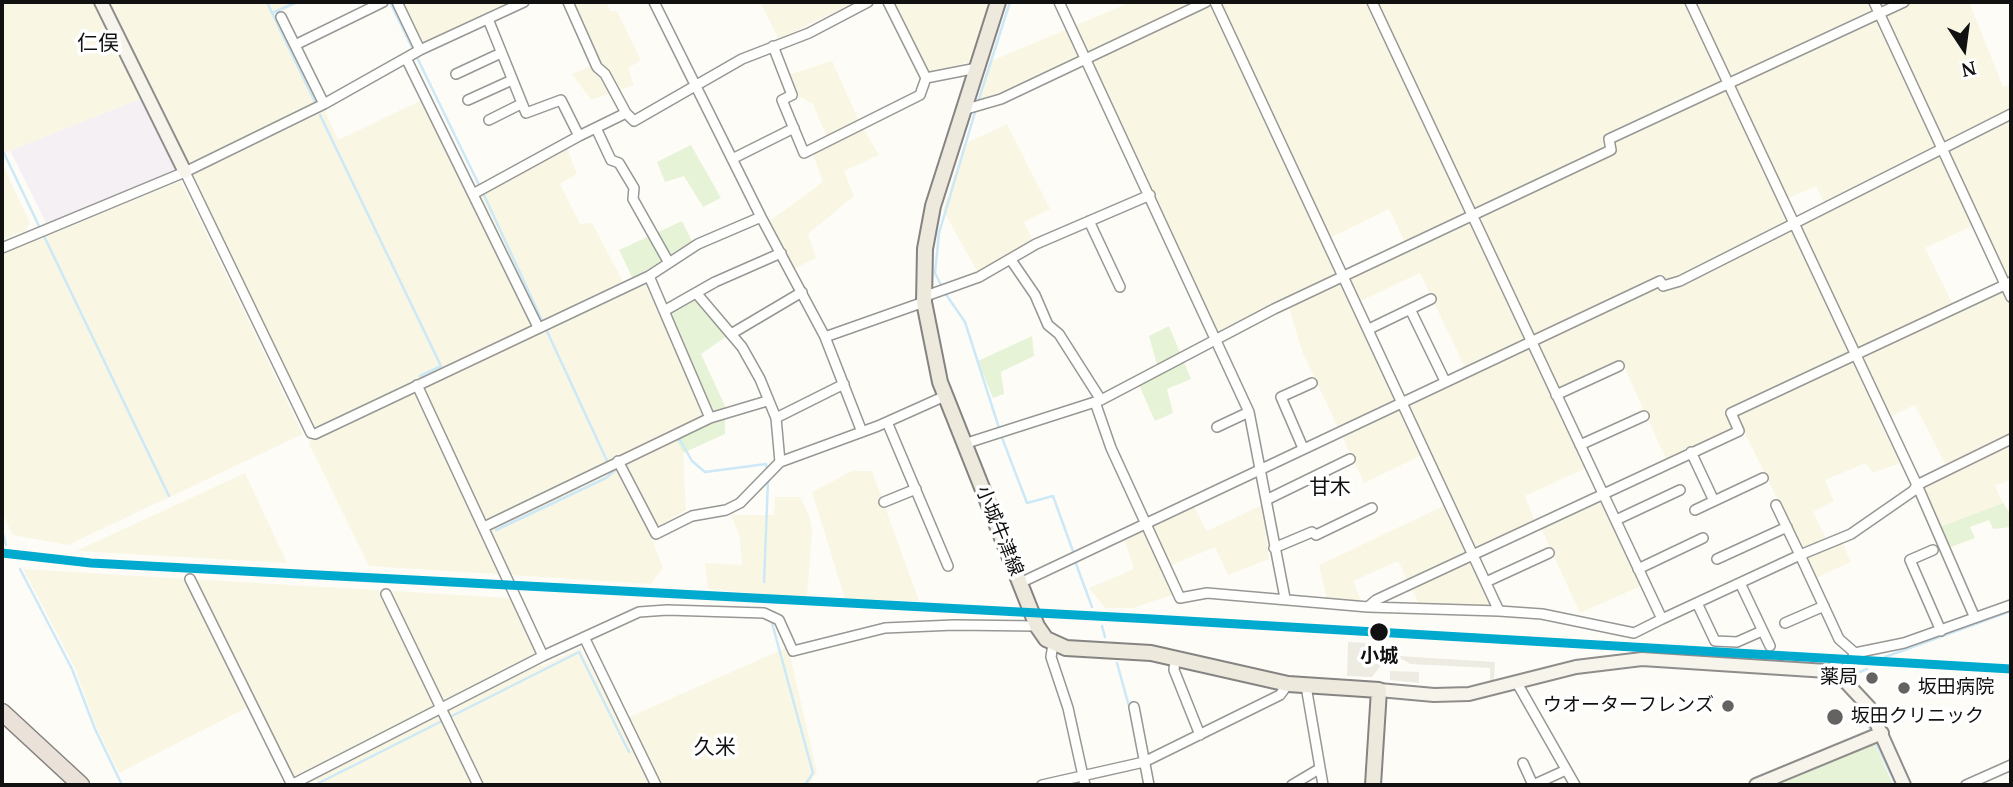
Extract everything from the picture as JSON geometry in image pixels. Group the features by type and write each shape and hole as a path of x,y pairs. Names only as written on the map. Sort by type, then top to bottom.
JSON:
{"highway":[{"path":"2,712 81,785"}],"main road":[{"name":"小城牛津線","path":"998,2 977,68 973,109 928,227 923,300 932,355 945,396 1037,626 1053,644"},
{"path":"1053,644 1151,653 1288,684 1379,690 1373,785"}],"street":[{"path":"101,2 311,433 316,434 649,276 698,244 761,218"},
{"path":"295,46 383,2"},
{"path":"397,2 420,50"},
{"path":"2,248 185,172 324,103 420,50 524,2"},
{"path":"568,2 597,67 605,74 626,113 634,121 695,85 773,46 809,33 868,2"},
{"path":"654,2 761,218 825,337 862,432"},
{"path":"773,46 792,95 782,100 804,153 924,91 926,78 888,2"},
{"path":"1059,2 1249,412 1286,598"},
{"path":"973,109 1206,2"},
{"path":"1215,2 1499,611"},
{"path":"1372,2 1662,619"},
{"path":"1690,2 1917,485 1975,618"},
{"path":"1874,2 2008,283 2011,297"},
{"path":"964,444 1098,401 1343,276 1611,150 1609,139 1904,2"},
{"path":"281,17 324,103"},
{"path":"488,19 526,113 561,100 579,136"},
{"path":"456,74 501,53"},
{"path":"406,58 538,327"},
{"path":"926,78 977,68"},
{"path":"468,100 512,80"},
{"path":"489,120 522,104"},
{"path":"473,194 626,113"},
{"path":"1020,583 1400,401 1660,281 1663,286 1680,281 2011,114"},
{"path":"596,128 611,160 619,163 634,188 633,199 669,262"},
{"path":"732,159 794,128"},
{"path":"825,337 944,291 1011,260 1036,244 1150,195"},
{"path":"1089,221 1120,287"},
{"path":"664,311 715,282 781,253"},
{"path":"1011,260 1035,295 1048,325 1059,334 1098,401 1111,448 1180,598 1208,593 1368,607 1542,614 1634,633 1851,534 1913,491 1917,485 2011,439"},
{"path":"649,276 710,418"},
{"path":"1368,607 1376,600 1602,492 1739,430 1731,413 2008,283"},
{"path":"731,334 802,292"},
{"path":"697,294 731,334 761,379 767,401 776,418 780,462"},
{"path":"1369,329 1431,299"},
{"path":"1410,309 1445,381"},
{"path":"1556,395 1619,366"},
{"path":"1303,448 1282,397 1312,383"},
{"path":"776,418 844,384"},
{"path":"417,385 543,656"},
{"path":"620,466 656,534 692,516 726,510 740,503 780,462 887,422 945,396"},
{"path":"484,527 620,466 710,418 767,401"},
{"path":"1217,427 1249,412"},
{"path":"1580,445 1644,415"},
{"path":"887,422 948,566"},
{"path":"1691,452 1714,501"},
{"path":"1266,500 1350,459"},
{"path":"1695,510 1763,478"},
{"path":"884,502 916,489"},
{"path":"1615,520 1680,490"},
{"path":"1776,505 1839,639 1855,653 1870,652 1941,631 2011,605"},
{"path":"1274,548 1312,532 1316,535 1372,508"},
{"path":"1717,559 1787,527"},
{"path":"1638,569 1703,538"},
{"path":"1933,550 1910,560 1941,631"},
{"path":"1486,582 1549,553"},
{"path":"190,579 291,785 543,656 639,612 667,610 764,613 779,620 793,651 885,628 1037,626"},
{"path":"1740,583 1770,646"},
{"path":"386,594 478,785"},
{"path":"1697,603 1715,641 1737,642 1762,631"},
{"path":"1785,623 1824,606"},
{"path":"584,637 656,785"},
{"path":"1053,644 1051,657 1068,708 1084,781"},
{"path":"1842,677 1855,653"},
{"path":"1175,659 1174,670 1200,735"},
{"path":"1379,690 1450,696 1576,667 1642,659 1807,668 1842,677 1863,698 1882,733 1904,785"},
{"path":"1517,682 1575,785"},
{"path":"1042,785 1084,781 1142,763 1280,695 1288,684"},
{"path":"1306,686 1323,785"},
{"path":"1135,707 1142,763 1149,785"},
{"path":"1756,785 1882,733"},
{"path":"1523,763 1533,785 1566,770"},
{"path":"1966,785 2011,765"},
{"path":"1292,785 1319,769"}],"shaded area":[{"path":"2,2 302,2 277,14 319,100 175,173 175,166 142,98 2,154"},
{"path":"393,2 516,2 415,49"},
{"path":"571,2 606,2 610,11 617,11 641,60 628,68 634,85 591,100 572,74 598,63"},
{"path":"760,2 856,2 779,39"},
{"path":"891,2 989,2 972,61 930,73 923,71"},
{"path":"1131,2 1974,2 1970,4 2003,87 2011,84 2011,479 1995,486 2003,503 1940,527 1921,487 1949,472 1915,405 1880,422 1900,463 1873,473 1866,463 1825,480 1834,501 1813,512 1830,547 1842,542 1851,562 1816,578 1741,425 1666,459 1621,360 1551,393 1586,468 1525,496 1535,521 1469,553 1495,608 1420,606 1398,561 1353,581 1362,603 1327,599 1319,565 1450,503 1426,453 1364,483 1302,351 1286,298 1210,337 1080,58 1003,94 977,101 989,62","holes":["1816,186 1826,207 1794,220 1785,200","1389,209 1406,244 1339,274 1324,241","1974,225 2003,283 1953,305 1925,248","1420,273 1468,374 1398,405 1354,304"]},
{"path":"832,61 859,121 879,155 844,171 854,196 808,234 816,258 794,269 768,222 823,182 813,155 830,145 813,104 796,95 788,75"},
{"path":"142,98 175,166 175,173 47,225 10,150"},
{"path":"422,100 472,200 567,148 577,174 560,184 580,224 592,223 628,291 645,283 703,415 672,431 683,453 686,510 649,532 663,568 651,584 369,566 309,444 314,427 192,175 325,111 338,140"},
{"path":"1007,124 1050,209 1024,222 1033,241 978,273 943,210 964,144"},
{"path":"2,163 30,223 26,230 2,240"},
{"path":"181,181 303,434 68,545 13,535 2,513 2,254"},
{"path":"852,471 872,471 919,601 845,599 812,492"},
{"path":"245,473 287,563 76,551"},
{"path":"775,497 800,497 809,515 812,529 807,598 708,589 705,563 742,565 740,537 731,515 774,515"},
{"path":"1599,497 1641,586 1580,613 1540,526"},
{"path":"1193,505 1207,531 1262,505 1269,559 1228,575 1215,547 1160,570 1172,595 1133,608 1105,608 1089,588 1134,569 1124,538"},
{"path":"23,569 510,598 542,666 580,648 620,721 788,647 817,772 809,785 320,785 316,780 297,785 254,704 119,773 97,729 75,668"},
{"path":"1348,642 1367,643 1367,654 1495,662 1494,681 1490,681 1490,668 1410,664 1404,660 1390,660 1382,664 1372,677 1347,676"},
{"path":"1390,671 1419,672 1419,683 1390,680"}],"green space":[{"path":"691,145 721,198 703,207 684,176 665,182 657,162"},
{"path":"682,221 692,241 633,279 619,250"},
{"path":"696,298 727,336 701,354 725,406 725,434 683,453 672,431 703,414 660,318"},
{"path":"1169,326 1191,379 1167,389 1173,413 1155,421 1139,385 1159,372 1149,336"},
{"path":"1032,336 1034,356 1001,372 1004,394 993,398 978,361"},
{"path":"2003,503 2011,515 2011,527 1993,529 1989,520 1970,527 1975,538 1948,548 1940,527"},
{"path":"1875,744 1893,785 1772,785 1795,775"}],"waterway":[{"path":"267,2 272,13 297,2"},
{"path":"390,2 480,187"},
{"path":"978,102 1010,2"},
{"path":"272,13 315,102"},
{"path":"942,287 935,273 939,233 976,109"},
{"path":"320,115 441,366 420,376"},
{"path":"2,149 40,228"},
{"path":"483,193 608,463"},
{"path":"43,234 169,496"},
{"path":"945,293 965,322 999,428"},
{"path":"1001,435 1027,503 1053,496 1074,554"},
{"path":"674,440 680,440 692,461 705,472 766,464 767,470"},
{"path":"496,530 606,478 618,468"},
{"path":"764,582 768,480"},
{"path":"2,530 6,545"},
{"path":"1075,561 1092,607"},
{"path":"20,569 72,669 95,729 122,785"},
{"path":"1885,657 2011,611"},
{"path":"772,623 813,773 805,785"},
{"path":"1102,626 1105,637"},
{"path":"315,785 579,652 629,752"},
{"path":"1117,663 1130,710"},
{"path":"1853,675 1867,669"},
{"path":"1858,706 1870,729"},
{"path":"1877,745 1896,785"}],"transit line":[{"path":"2,553 91,563 1152,619 2011,669"}],"place":[{"name":"小城","path":"1379,632"},
{"name":"薬局","path":"1872,678"},
{"name":"坂田病院","path":"1904,688"},
{"name":"ウオーターフレンズ","path":"1728,706"},
{"name":"坂田クリニック","path":"1835,717"}],"district":[{"name":"仁俣","path":"98,44"},
{"name":"甘木","path":"1330,488"},
{"name":"久米","path":"715,748"}]}
